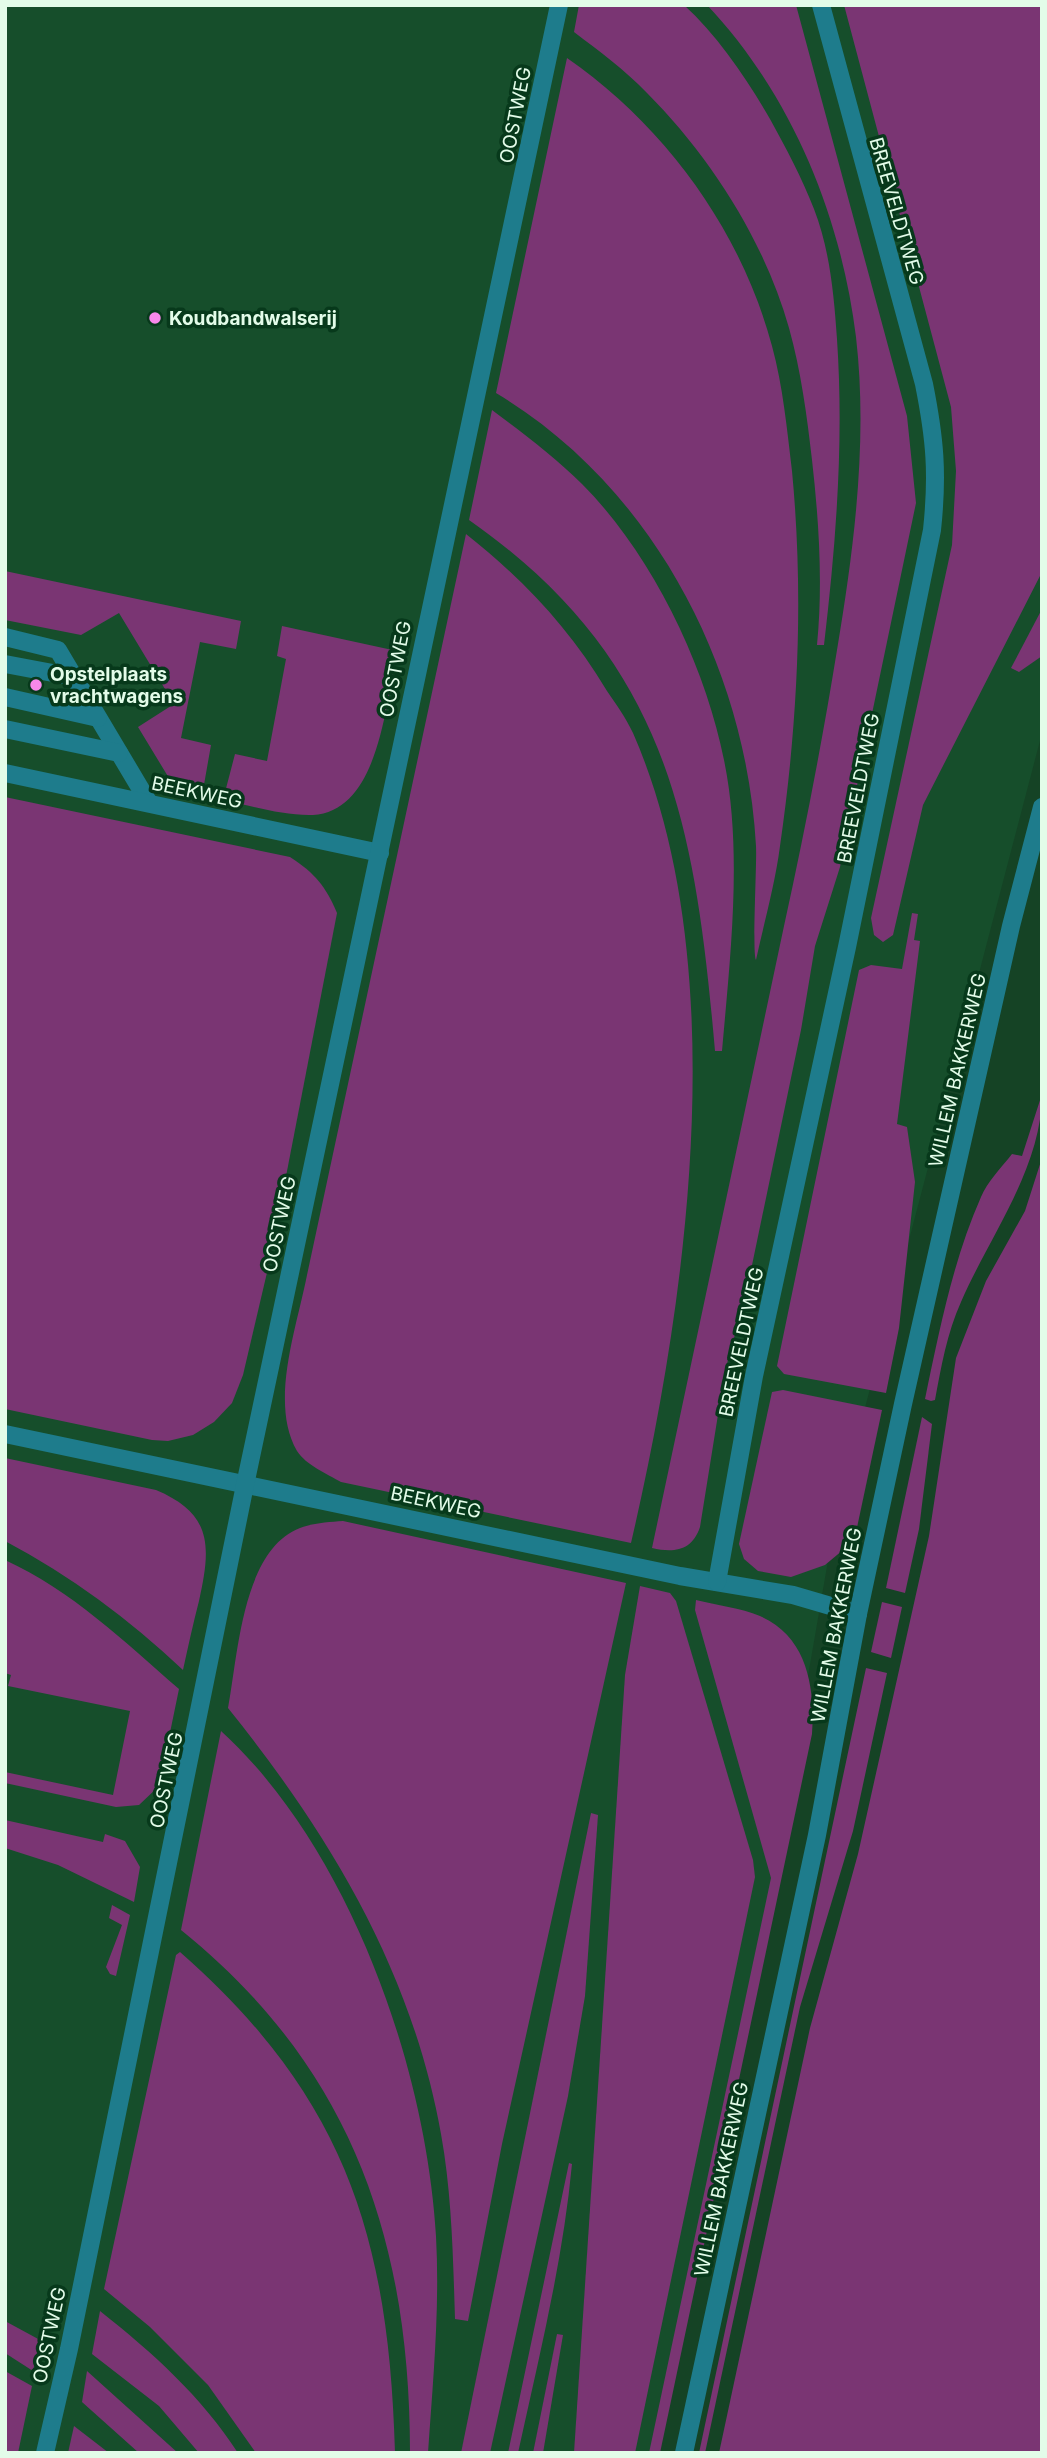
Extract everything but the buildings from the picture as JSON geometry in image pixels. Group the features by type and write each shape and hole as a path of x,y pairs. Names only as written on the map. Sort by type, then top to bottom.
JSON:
{"lane":[{"name":"OOSTWEG","path":"45,2453 201,1713 245,1485 380,853 449,511 473,413 559,5"},
{"name":"BREEVELDTWEG","path":"717,1582 754,1376 847,947 932,530 937,479 935,441 924,384 821,5"},
{"path":"5,637 58,650 149,803"},
{"path":"5,664 74,677"},
{"path":"5,697 98,718"},
{"path":"5,730 119,753"},
{"name":"BEEKWEG","path":"5,773 380,853"},
{"name":"WILLEM BAKKERWEG","path":"684,2453 817,1835 858,1614 1008,939 1042,807"},
{"name":"BEEKWEG","path":"5,1434 717,1582 793,1595 858,1614"}],"shaded area":[{"path":"5,5 1042,5 1042,733 834,1526 759,1959 652,2453 5,2453"},
{"path":"579,5 684,5 720,44 752,89 788,152 814,209 830,273 836,323 840,416 838,492 824,645 817,645 819,552 808,427 797,361 779,296 766,264 733,202 692,144 639,85 574,32"},
{"path":"707,5 796,5 907,416 916,503 840,867 815,946 801,1030 746,1294 725,1371 700,1527 687,1546 668,1550 652,1548 812,789 849,573 860,455 856,337 849,292 825,203 788,118 737,40"},
{"path":"844,5 1042,5 1042,572 923,805 893,935 883,942 874,935 871,918 952,545 956,471 951,407"},
{"path":"567,58 603,85 636,115 667,148 695,184 741,262 758,303 779,377 796,518 797,659 791,753 780,846 756,960 756,846 748,779 733,712 710,648 681,587 644,530 601,478 552,432 496,393"},
{"path":"492,410 527,436 582,484 631,543 672,612 704,686 724,760 733,831 733,905 722,1051 715,1051 696,892 681,820 660,753 629,690 589,630 536,574 469,520"},
{"path":"466,534 544,606 593,668 627,722 664,825 684,924 692,1028 691,1135 683,1242 669,1348 631,1543 341,1482 317,1469 297,1451 289,1432 285,1411 285,1388 292,1341"},
{"path":"5,571 241,621 236,649 200,642 181,738 211,745 202,796 175,788 138,727 174,704 119,613 81,635 5,620"},
{"path":"1042,609 1042,656 1019,672 1011,668"},
{"path":"282,626 397,651 383,723 366,774 353,795 335,809 313,815 279,812 223,800 235,754 267,761 286,659 277,656"},
{"path":"5,797 290,857 319,881 337,913 269,1264 243,1375 232,1403 214,1422 193,1435 168,1441 152,1440 5,1409"},
{"path":"912,913 918,914 914,940 920,941 897,1124 907,1127 915,1182 899,1328 886,1393 784,1374 777,1366 859,970 871,965 902,969"},
{"path":"1042,1094 1040,1122 1024,1175 956,1314 945,1350 935,1400 925,1399 948,1296 971,1221 984,1191 995,1175 1012,1154 1022,1156"},
{"path":"1042,1158 1042,2453 719,2453 810,2028 858,1854 929,1536 956,1358 986,1281 1025,1211"},
{"path":"783,1390 882,1410 855,1537 825,1565 791,1577 758,1571 744,1559 739,1544 772,1392"},
{"path":"922,1417 932,1424 919,1529 905,1593 886,1588"},
{"path":"5,1458 156,1490 175,1499 198,1521 206,1548 205,1564 183,1670 142,1633 98,1600 5,1541"},
{"path":"343,1521 626,1583 502,2144 468,2321 455,2319 445,2157 428,2074 410,2017 388,1961 333,1856 300,1805 228,1708 246,1607 254,1581 266,1558 281,1540 300,1528"},
{"path":"5,1560 75,1602 118,1635 179,1689 159,1786 139,1805 116,1807 5,1783 5,1772 113,1795 130,1711 8,1686 11,1675 5,1673"},
{"path":"640,1586 670,1593 676,1601 753,1860 755,1877 635,2453 574,2453 625,1675"},
{"path":"696,1600 760,1616 789,1637 798,1650 810,1682 813,1717 812,1734 660,2453 649,2453 771,1878 695,1610"},
{"path":"882,1602 902,1607 891,1658 871,1652"},
{"path":"866,1668 887,1673 853,1831 800,2007 705,2453 699,2453"},
{"path":"221,1731 267,1779 307,1835 343,1897 373,1964 397,2032 416,2102 429,2170 436,2236 437,2317 428,2453 410,2453 407,2375 398,2300 382,2230 359,2163 328,2099 288,2039 240,1983 181,1930"},
{"path":"591,1813 598,1815 585,1996 568,2096 490,2453 461,2453"},
{"path":"5,1820 103,1842 105,1834 125,1841 140,1867 134,1902 58,1865 5,1848"},
{"path":"112,1905 130,1915 116,1976 110,1974 106,1967 122,1925 109,1918"},
{"path":"180,1952 236,2006 282,2061 319,2117 347,2176 368,2238 382,2304 391,2375 395,2453 256,2453 208,2385 150,2327 104,2289 176,1955"},
{"path":"569,2163 572,2164 563,2237 542,2345 518,2453 508,2453"},
{"path":"100,2311 175,2376 224,2432 238,2453 199,2453 159,2406 92,2354"},
{"path":"5,2321 40,2340 33,2371 5,2353"},
{"path":"557,2334 563,2335 543,2453 533,2453"},
{"path":"5,2371 32,2386 18,2453 5,2453"},
{"path":"87,2371 178,2453 139,2453 82,2402"},
{"path":"74,2426 109,2453 68,2453"}],"place":[{"name":"Koudbandwalserij","path":"155,318"},
{"name":"Opstelplaats vrachtwagens","path":"36,685"}]}
